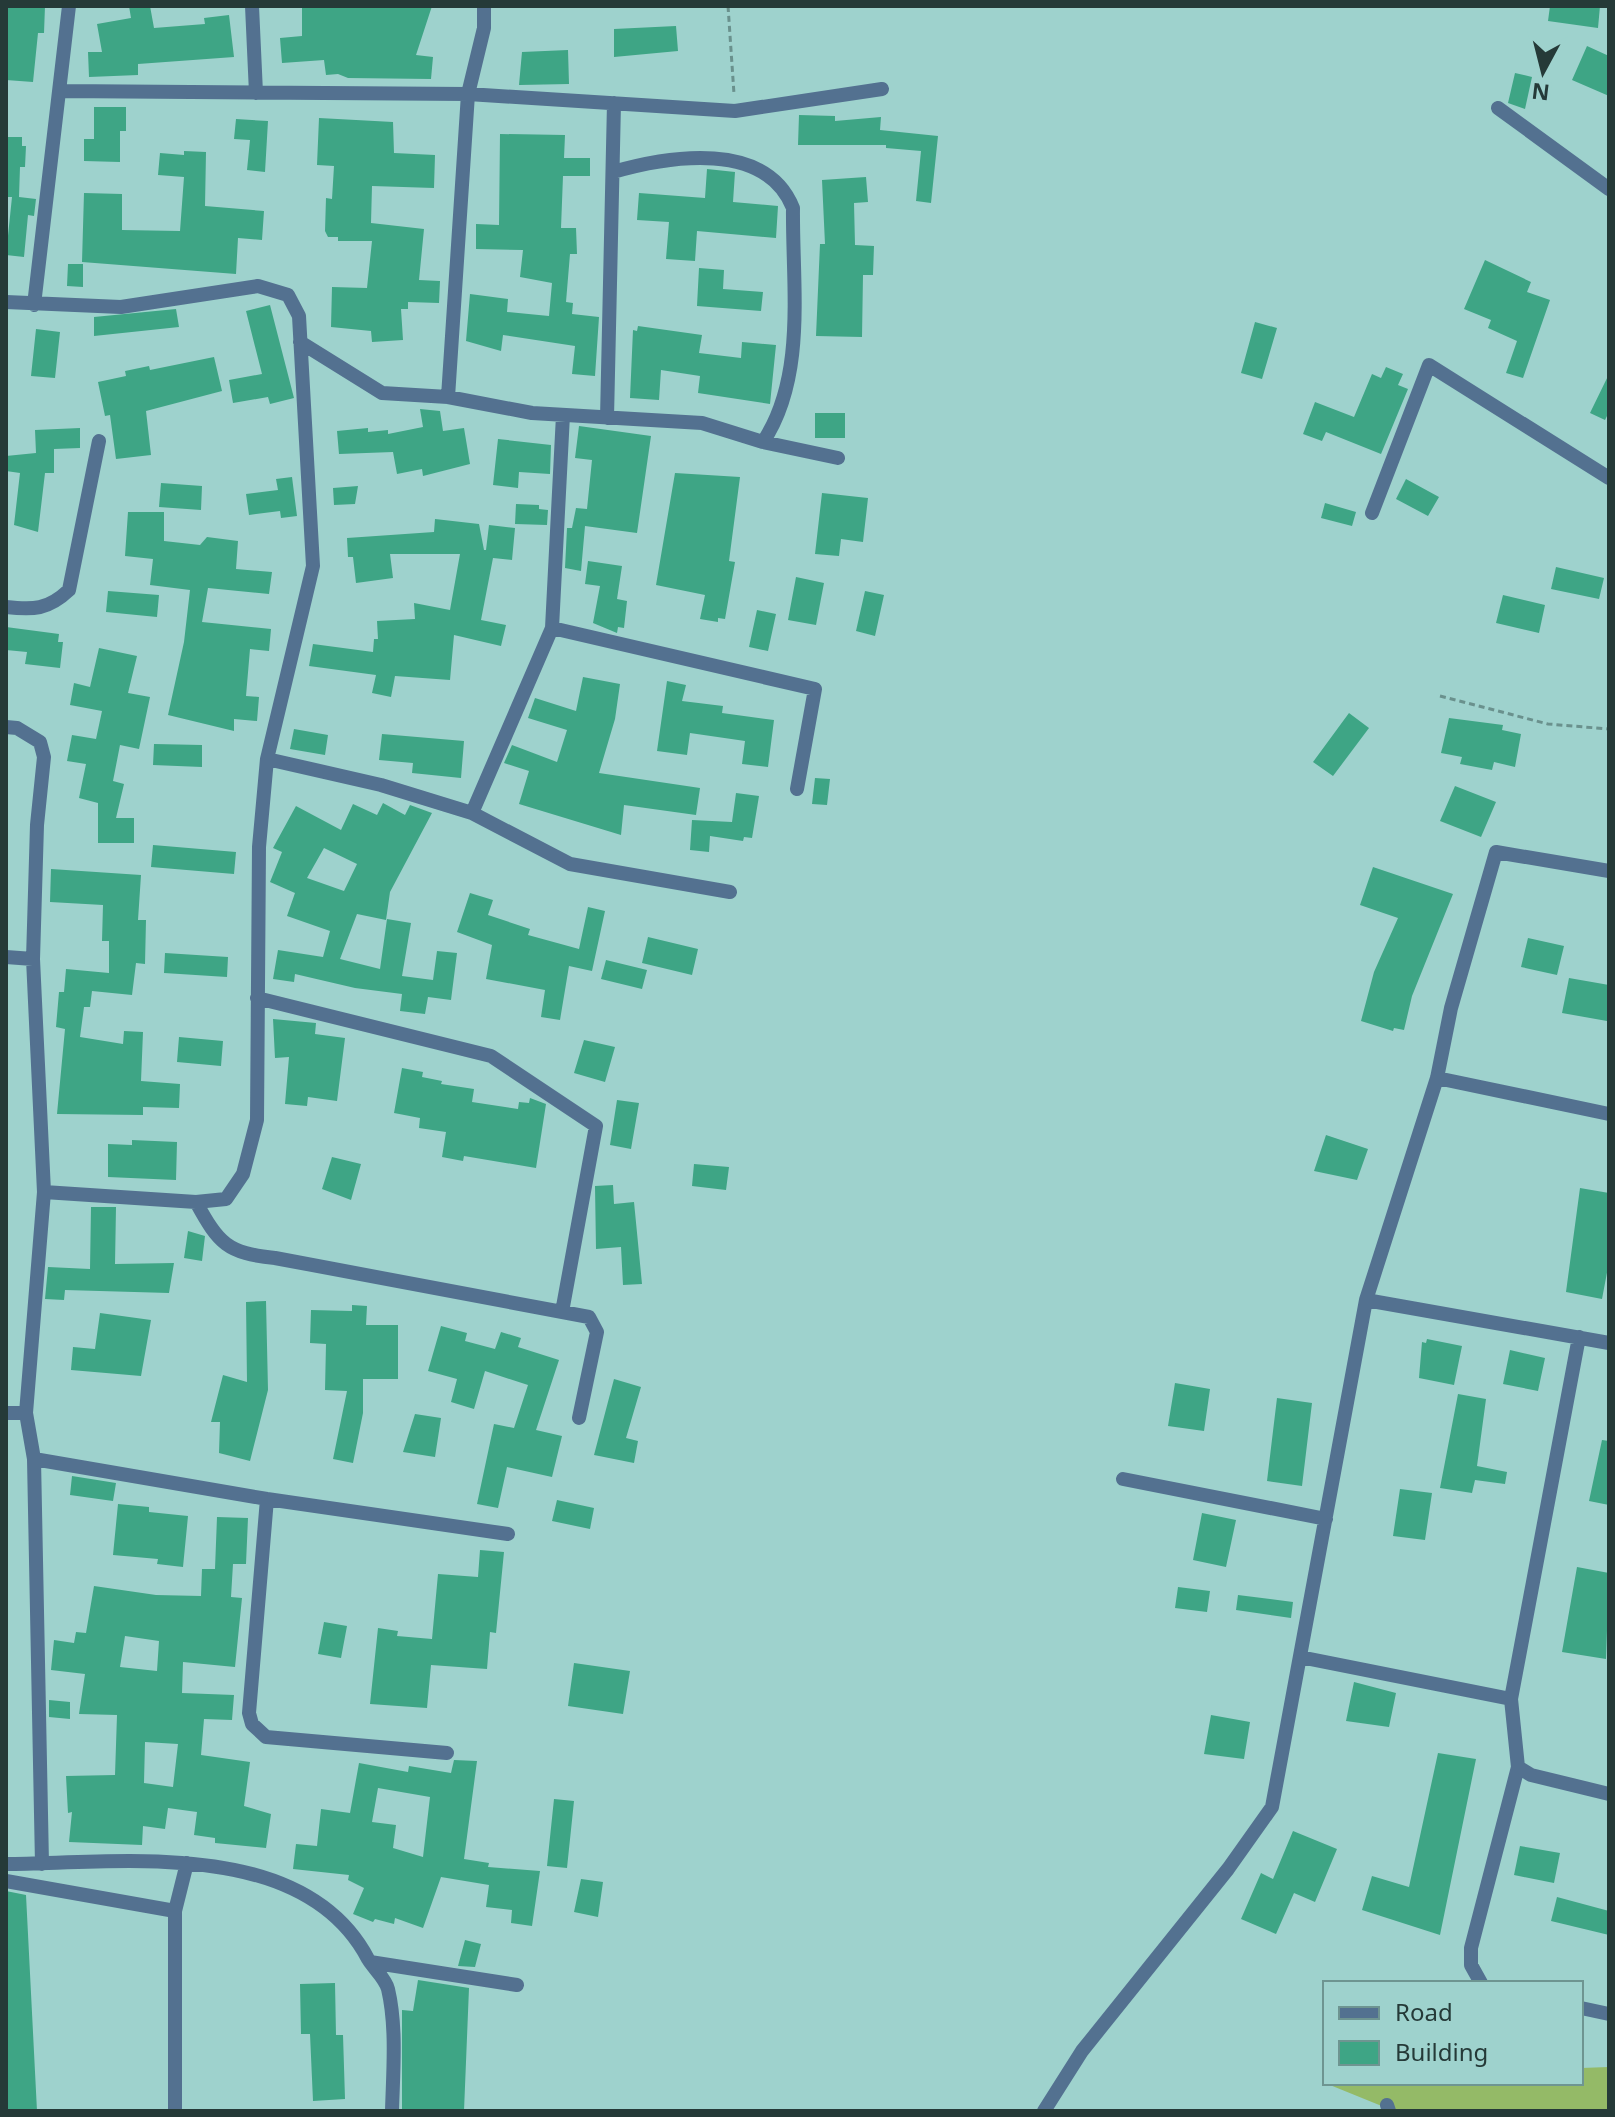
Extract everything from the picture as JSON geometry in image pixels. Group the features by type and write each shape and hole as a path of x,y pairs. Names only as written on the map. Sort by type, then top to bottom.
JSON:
{"street":[{"path":"34,305 69,6"},
{"path":"252,6 256,93"},
{"path":"448,397 468,94 484,28 484,6"},
{"path":"61,91 468,94 735,111 882,89"},
{"path":"607,418 614,103"},
{"path":"1498,108 1609,189"},
{"path":"613,172 643,163 711,157 755,168 785,189 793,208 792,368 774,426 763,442"},
{"path":"6,302 121,307 258,286 288,295 299,316 313,566 267,759 259,847 257,1120 243,1174 226,1199 196,1202 44,1192"},
{"path":"300,342 382,393 448,397 563,415 702,423 763,442 838,458"},
{"path":"1372,513 1429,365 1609,478"},
{"path":"472,813 552,628 563,415"},
{"path":"6,607 37,610 56,602 69,590 99,441"},
{"path":"552,628 815,689 797,789"},
{"path":"6,727 17,728 40,742 44,757 37,825 33,959 44,1192 26,1413 34,1459 42,1864"},
{"path":"267,759 381,785 472,813 570,864 730,892"},
{"path":"1044,2111 1082,2051 1192,1916 1272,1807 1366,1300 1437,1078 1451,1008 1496,852 1609,871"},
{"path":"6,957 33,959"},
{"path":"257,998 491,1056 596,1126 562,1312"},
{"path":"1437,1078 1609,1114"},
{"path":"196,1202 217,1239 242,1254 589,1317 597,1332 579,1418"},
{"path":"1366,1300 1609,1343"},
{"path":"1480,1981 1471,1965 1471,1948 1518,1767 1511,1699 1579,1337"},
{"path":"6,1413 26,1413"},
{"path":"34,1459 267,1499 508,1534"},
{"path":"1123,1479 1326,1519"},
{"path":"267,1499 249,1713 252,1724 266,1737 447,1753"},
{"path":"1300,1657 1511,1699"},
{"path":"1518,1767 1531,1775 1609,1794"},
{"path":"175,2111 175,1911 187,1863"},
{"path":"6,1864 187,1863 262,1875 324,1907 358,1937 387,1987 392,2111"},
{"path":"6,1881 175,1911"},
{"path":"370,1962 517,1985"},
{"path":"1583,2008 1609,2014"}],"path":[{"path":"728,6 735,111"},
{"path":"1440,696 1548,724 1609,729"}],"green space":[{"path":"1609,2067 1609,2111 1394,2111 1330,2085 1583,2085 1583,2068"}],"building":[{"path":"6,6 45,6 44,33 38,33 33,82 6,80"},
{"path":"129,6 150,6 154,28 205,24 204,18 229,15 234,57 138,64 138,75 89,77 88,52 102,52 97,24 131,18"},
{"path":"302,6 432,6 416,55 433,57 431,79 348,78 338,74 326,75 324,60 282,63 280,38 302,36"},
{"path":"1550,6 1600,6 1598,28 1548,21"},
{"path":"676,26 678,51 614,57 614,29"},
{"path":"1587,46 1609,56 1609,96 1572,80"},
{"path":"568,50 569,84 519,85 522,52"},
{"path":"1515,73 1532,77 1525,109 1508,103"},
{"path":"94,107 126,107 126,131 120,131 120,162 84,161 84,139 94,139"},
{"path":"799,115 835,116 835,121 881,117 880,130 938,136 931,203 916,201 921,151 886,148 886,145 798,145"},
{"path":"319,118 393,122 394,153 435,155 434,188 372,186 371,223 424,229 419,280 440,281 439,303 408,302 408,309 401,309 403,340 372,342 371,331 331,327 332,287 367,288 372,241 338,241 338,237 328,237 325,231 326,198 332,199 334,166 317,165"},
{"path":"236,119 268,121 265,172 247,170 250,140 234,139"},
{"path":"500,134 565,135 564,158 590,158 590,176 563,176 561,228 576,228 577,254 570,254 566,302 573,303 572,314 599,317 595,376 572,374 575,346 503,335 501,351 466,341 470,294 508,299 507,312 549,316 552,283 520,277 523,250 476,249 476,224 499,225"},
{"path":"6,137 22,137 22,146 26,146 25,167 20,167 19,197 36,199 34,216 28,215 24,257 6,255 12,197 6,197"},
{"path":"184,151 206,152 205,206 264,211 262,240 238,238 236,274 82,262 84,193 122,194 122,230 180,231 184,177 158,175 160,153 184,155"},
{"path":"707,169 735,172 733,202 778,206 776,238 697,231 695,261 666,259 669,222 637,220 639,193 705,198"},
{"path":"866,177 868,202 854,203 855,245 874,246 873,275 863,275 862,337 816,336 820,244 825,244 822,180"},
{"path":"1485,260 1531,282 1527,292 1550,300 1523,378 1506,373 1517,341 1488,328 1491,320 1464,309"},
{"path":"68,264 83,264 83,287 67,286"},
{"path":"699,268 724,270 723,289 763,292 761,311 697,306"},
{"path":"270,305 294,398 270,404 268,397 233,403 229,380 262,374 246,311"},
{"path":"176,309 179,327 94,336 94,317"},
{"path":"1255,322 1277,328 1262,379 1241,373"},
{"path":"638,326 702,335 699,353 741,358 742,342 776,345 770,404 698,393 700,376 661,370 659,400 630,398 633,330 637,331"},
{"path":"36,329 60,332 55,378 31,376"},
{"path":"214,357 222,391 146,411 151,455 116,459 110,415 105,416 98,382 126,376 125,371 149,366 150,370"},
{"path":"1386,367 1403,374 1398,385 1408,389 1381,454 1326,432 1322,441 1303,434 1315,402 1354,417 1372,374 1381,378"},
{"path":"1609,374 1609,412 1605,420 1590,413"},
{"path":"420,409 440,411 443,431 464,428 470,464 423,476 422,469 397,474 393,452 339,454 337,431 368,428 368,432 388,430 388,434 423,427"},
{"path":"815,413 845,413 845,438 815,438"},
{"path":"579,426 651,436 637,533 585,526 581,571 565,568 567,528 572,528 576,508 587,509 592,460 575,458"},
{"path":"80,428 80,448 54,449 54,473 45,473 38,532 14,525 20,473 6,471 6,456 36,453 35,430"},
{"path":"498,439 551,445 550,474 519,472 518,488 493,485"},
{"path":"675,473 740,477 729,561 735,562 725,619 718,618 718,622 700,619 705,595 656,585"},
{"path":"292,477 297,516 281,518 280,511 249,515 246,494 278,490 276,479"},
{"path":"1406,479 1439,497 1428,516 1396,499"},
{"path":"161,483 202,486 201,510 159,507"},
{"path":"358,486 355,504 334,505 333,488"},
{"path":"822,493 868,498 863,542 841,539 839,556 815,554"},
{"path":"1325,503 1356,512 1352,526 1321,518"},
{"path":"516,504 539,505 539,509 548,510 547,525 515,524"},
{"path":"128,512 164,512 164,541 200,545 207,537 238,541 236,569 272,572 269,594 208,588 202,622 271,629 269,651 250,649 246,696 259,697 257,721 234,719 234,731 168,715 184,642 190,590 150,585 153,559 125,556"},
{"path":"435,519 479,524 484,550 489,525 515,528 512,560 493,558 481,620 506,625 501,646 454,635 450,680 395,676 391,697 372,693 376,675 309,666 313,644 373,652 374,639 378,639 377,621 415,619 414,603 450,610 460,554 390,554 393,578 356,583 353,557 348,557 347,538 434,532"},
{"path":"588,561 622,566 617,599 627,601 624,628 618,627 617,633 593,623 600,586 585,584"},
{"path":"1556,567 1604,578 1599,599 1551,589"},
{"path":"796,577 824,583 816,625 788,620"},
{"path":"108,591 159,595 157,617 106,612"},
{"path":"865,591 884,595 875,636 856,631"},
{"path":"1503,595 1545,605 1539,633 1496,623"},
{"path":"757,610 776,614 768,651 749,647"},
{"path":"6,627 59,634 58,642 63,642 60,668 25,664 27,652 6,650"},
{"path":"99,648 137,656 128,693 150,697 139,749 120,745 113,781 124,784 116,818 134,818 134,843 98,843 98,803 79,798 86,764 67,761 72,735 96,739 102,711 70,705 74,683 90,687"},
{"path":"583,677 620,684 615,719 599,773 700,788 696,815 624,805 621,835 519,804 529,771 504,763 512,745 557,762 567,730 528,718 535,698 576,711"},
{"path":"667,681 686,685 682,701 723,706 722,713 774,720 768,767 742,764 745,741 690,733 687,755 657,751"},
{"path":"1349,713 1369,728 1333,776 1313,762"},
{"path":"1449,718 1503,725 1502,730 1521,734 1515,767 1494,762 1492,770 1460,764 1462,757 1441,753"},
{"path":"294,729 328,735 325,755 290,749"},
{"path":"382,734 464,741 461,778 412,773 413,763 379,760"},
{"path":"154,744 202,745 202,767 153,765"},
{"path":"815,778 830,779 827,805 812,804"},
{"path":"1455,786 1496,802 1481,837 1440,821"},
{"path":"736,793 759,796 752,838 744,837 743,841 710,836 709,852 690,850 692,820 732,822"},
{"path":"383,803 405,815 410,805 432,813 390,892 386,920 357,914 340,959 380,969 387,919 411,923 402,976 433,980 437,951 457,953 451,1000 428,997 425,1014 400,1011 402,994 355,988 295,974 294,982 273,979 278,950 323,957 330,931 287,916 295,893 270,882 282,852 273,848 296,806 341,830 353,804 377,815","holes":["324,848 357,864 344,891 307,878"]},
{"path":"153,845 236,852 234,874 151,867"},
{"path":"1373,867 1453,894 1412,996 1404,1030 1394,1028 1393,1031 1361,1021 1374,972 1398,918 1360,905"},
{"path":"51,869 141,875 138,920 146,920 145,964 136,963 132,995 92,991 90,1007 84,1007 80,1037 123,1044 124,1031 143,1032 141,1081 180,1084 179,1108 143,1107 143,1115 57,1114 65,1029 56,1027 59,992 64,992 66,969 109,973 109,941 102,941 103,905 50,902"},
{"path":"470,893 493,900 488,915 530,929 528,935 579,949 588,907 605,911 592,971 569,966 560,1020 541,1017 545,990 486,979 492,945 457,932"},
{"path":"648,937 698,949 692,975 642,963"},
{"path":"1528,938 1564,946 1557,975 1521,967"},
{"path":"165,953 228,957 227,977 164,973"},
{"path":"606,960 647,970 642,989 601,979"},
{"path":"1569,978 1609,985 1607,1021 1562,1013"},
{"path":"273,1019 316,1023 315,1034 345,1038 337,1101 308,1097 307,1106 285,1104 289,1057 275,1058"},
{"path":"179,1037 223,1041 221,1066 177,1062"},
{"path":"584,1040 615,1047 605,1082 574,1073"},
{"path":"402,1068 423,1072 422,1077 442,1081 441,1084 474,1089 472,1102 518,1109 519,1102 529,1103 530,1098 546,1104 536,1168 464,1156 463,1161 442,1157 446,1132 419,1128 420,1118 394,1113"},
{"path":"617,1100 639,1103 631,1149 610,1145"},
{"path":"1326,1135 1368,1149 1357,1180 1314,1171"},
{"path":"132,1140 177,1142 176,1180 108,1177 108,1144 132,1145"},
{"path":"332,1157 361,1164 351,1200 322,1189"},
{"path":"694,1164 729,1167 726,1190 692,1186"},
{"path":"613,1185 614,1204 634,1202 642,1284 623,1285 621,1247 596,1249 595,1186"},
{"path":"1580,1188 1609,1193 1609,1262 1602,1299 1566,1292"},
{"path":"91,1207 116,1207 115,1264 174,1263 169,1293 65,1290 64,1300 45,1299 48,1267 90,1269"},
{"path":"188,1231 205,1236 202,1261 184,1258"},
{"path":"266,1301 268,1390 250,1461 219,1453 220,1422 211,1422 223,1375 247,1382 246,1302"},
{"path":"352,1305 367,1306 366,1325 398,1325 398,1379 363,1379 363,1413 353,1463 333,1459 347,1391 325,1390 326,1344 310,1343 311,1310 352,1311"},
{"path":"100,1313 151,1320 141,1376 71,1370 73,1347 95,1349"},
{"path":"441,1326 467,1333 465,1341 495,1349 501,1332 521,1338 518,1347 559,1360 536,1430 562,1436 552,1477 507,1467 498,1508 477,1504 494,1424 514,1428 528,1385 485,1371 474,1409 451,1402 457,1379 428,1371"},
{"path":"1427,1339 1462,1346 1454,1385 1419,1378 1422,1342 1426,1343"},
{"path":"1510,1350 1545,1358 1538,1391 1503,1384"},
{"path":"614,1379 641,1387 626,1438 638,1441 634,1463 594,1455"},
{"path":"1175,1383 1210,1389 1204,1431 1168,1426"},
{"path":"1458,1394 1486,1399 1477,1466 1507,1472 1505,1484 1475,1480 1472,1493 1440,1488"},
{"path":"1277,1398 1312,1403 1302,1486 1267,1481"},
{"path":"415,1414 441,1418 435,1457 403,1452"},
{"path":"1602,1440 1609,1441 1609,1505 1589,1501"},
{"path":"72,1476 116,1483 113,1501 70,1495"},
{"path":"1400,1489 1432,1493 1425,1540 1393,1536"},
{"path":"557,1500 594,1508 590,1529 552,1521"},
{"path":"118,1504 149,1507 149,1512 188,1516 183,1567 157,1564 158,1559 113,1555"},
{"path":"1202,1513 1236,1520 1226,1567 1193,1560"},
{"path":"217,1517 248,1518 246,1564 233,1564 231,1597 242,1598 235,1667 183,1662 182,1693 234,1695 232,1720 204,1719 201,1755 250,1762 244,1806 271,1814 266,1848 215,1843 215,1838 194,1835 197,1812 168,1808 165,1829 143,1826 142,1845 69,1842 72,1812 68,1813 66,1776 115,1775 117,1715 79,1714 85,1674 51,1670 54,1640 74,1643 76,1632 86,1633 94,1586 156,1595 201,1596 202,1569 215,1569","holes":["125,1636 159,1641 157,1671 120,1667","145,1742 178,1744 173,1787 144,1783"]},
{"path":"480,1550 504,1552 496,1633 490,1632 487,1669 431,1665 427,1708 370,1704 378,1628 398,1631 397,1636 432,1639 438,1574 478,1577"},
{"path":"1577,1567 1609,1573 1606,1659 1562,1652"},
{"path":"1178,1587 1210,1591 1207,1612 1175,1608"},
{"path":"1238,1595 1293,1602 1291,1618 1236,1610"},
{"path":"324,1622 347,1626 341,1658 318,1654"},
{"path":"574,1663 630,1671 623,1714 568,1706"},
{"path":"1354,1682 1396,1693 1389,1727 1346,1721"},
{"path":"49,1700 70,1702 70,1719 49,1717"},
{"path":"1211,1715 1250,1722 1244,1759 1204,1754"},
{"path":"1438,1753 1476,1759 1440,1935 1362,1910 1372,1876 1409,1887"},
{"path":"454,1760 477,1761 464,1859 489,1863 488,1867 540,1871 532,1926 511,1923 512,1910 486,1907 489,1885 441,1877 423,1928 395,1918 394,1924 375,1919 373,1922 353,1914 364,1888 348,1880 349,1875 293,1869 296,1844 317,1846 321,1809 350,1813 359,1763 408,1772 409,1766 451,1773","holes":["378,1788 430,1797 423,1857 393,1848 396,1825 372,1822"]},
{"path":"554,1799 574,1801 567,1868 547,1866"},
{"path":"1293,1831 1337,1849 1315,1902 1294,1893 1276,1934 1241,1919 1261,1873 1273,1879"},
{"path":"1520,1846 1560,1853 1554,1883 1514,1875"},
{"path":"581,1879 603,1882 598,1917 574,1912"},
{"path":"6,1891 26,1895 37,2111 6,2111"},
{"path":"1557,1897 1609,1911 1609,1935 1551,1921"},
{"path":"465,1940 481,1944 475,1967 458,1966"},
{"path":"418,1980 469,1988 464,2111 402,2111 402,2010 413,2011"},
{"path":"335,1983 336,2035 343,2035 345,2099 313,2101 310,2034 301,2034 300,1984"}]}
